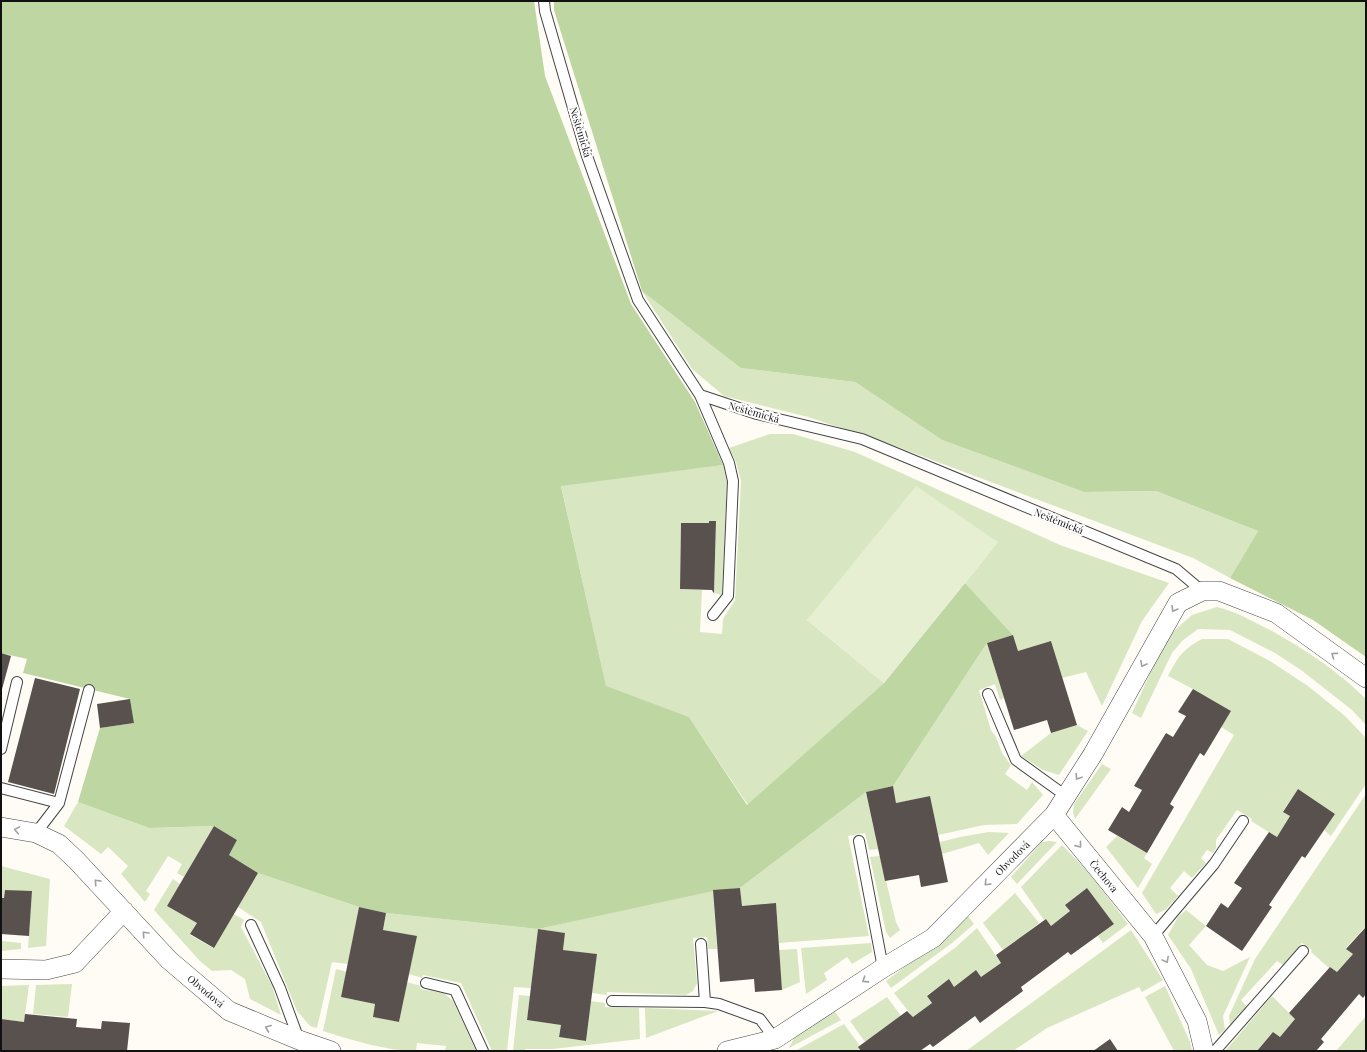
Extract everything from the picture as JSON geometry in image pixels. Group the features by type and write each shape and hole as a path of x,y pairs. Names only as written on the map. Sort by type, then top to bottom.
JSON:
{"street":[{"name":"Neštěmická","path":"1211,591 1276,613 1366,678"},
{"name":"Obvodová","path":"726,1051 776,1045 883,968 933,938 1054,815 1093,754 1178,603 1211,591"},
{"name":"Čechova","path":"1054,815 1153,936 1197,1021 1204,1051"},
{"name":"Obvodová","path":"1,827 36,833 59,844 76,860 169,960 229,1011 299,1040 331,1051"},
{"path":"1,969 46,970 75,963 124,911"}],"lane":[{"name":"Neštěmická","path":"544,1 545,11 587,156 638,300 700,395 757,414 862,440 1176,569 1211,591"},
{"path":"700,395 729,463 733,481 728,596 713,615"},
{"path":"1,749 17,682"},
{"path":"36,833 59,803 89,690"},
{"path":"988,694 1016,760 1066,796"},
{"path":"1,788 59,803"},
{"path":"1153,936 1214,864 1243,821"},
{"path":"859,841 883,968"},
{"path":"251,925 280,988 299,1040"},
{"path":"702,944 705,1002"},
{"path":"1215,1051 1303,951"},
{"path":"426,983 455,990 483,1051"},
{"path":"612,1001 705,1002 719,1004 760,1019 776,1045"}],"green space":[{"path":"1,1 534,1 545,76 631,304 695,402 723,465 561,486 606,686 689,717 747,805 884,683 965,583 1013,635 987,643 893,786 866,792 740,888 713,891 538,929 386,913 359,907 258,873 229,855 237,840 214,826 149,828 78,802 100,728 134,723 130,699 23,673 27,659 1,653"},
{"path":"554,1 1366,1 1366,657 1313,620 1230,578 1258,531 1156,491 1084,492 942,440 855,382 741,368 642,291 554,10"},
{"path":"642,291 742,368 855,382 942,440 1084,492 1156,491 1258,531 1230,578 1193,558 895,446 808,417 724,396 692,369"},
{"path":"770,434 793,434 855,452 1060,545 1169,583 1142,621 1102,706 1086,672 1062,678 1051,641 1018,651 1013,635 965,583 998,542 807,620 884,683 748,805 689,717 606,687 561,485 723,465 727,482 722,595 714,593 716,521 710,521 709,523 681,523 680,589 702,590 700,632 722,634 723,619 735,600 741,481 736,462 729,448"},
{"path":"916,486 998,542 884,683 807,620"},
{"path":"1217,607 1243,616 1268,629 1308,652 1343,678 1366,699 1366,725 1352,710 1301,670 1275,653 1230,630 1198,629 1182,641 1172,653 1141,718 1132,713 1167,637 1192,615"},
{"path":"1202,639 1228,639 1270,661 1308,686 1345,716 1366,738 1366,784 1331,836 1324,830 1335,814 1298,789 1283,811 1290,816 1277,837 1251,821 1252,819 1237,810 1216,840 1216,848 1213,853 1207,850 1201,858 1206,863 1192,878 1184,871 1170,888 1178,896 1165,910 1156,914 1142,893 1234,735 1221,727 1231,711 1168,676 1181,654"},
{"path":"987,643 1004,698 1000,700 995,684 979,690 991,730 996,737 1002,753 1011,765 1005,774 1027,790 1032,782 1043,795 1017,824 984,825 938,835 930,796 896,803 893,786"},
{"path":"1077,725 1088,731 1059,775 1043,770 1021,756 1051,733"},
{"path":"1102,764 1111,769 1075,819 1073,812 1074,804"},
{"path":"866,792 878,849 869,850 865,833 848,836 869,936 779,943 776,904 742,906 740,888"},
{"path":"1366,794 1366,929 1364,928 1346,948 1353,954 1337,972 1330,967 1329,968 1311,952 1312,950 1302,943 1283,965 1277,961 1241,1000 1247,1007 1230,1025 1229,1016 1255,959"},
{"path":"78,802 149,828 214,826 184,877 177,873 182,864 168,856 146,891 150,894 145,902 121,874 128,866 108,847 101,854 64,826"},
{"path":"989,832 1009,833 988,855 979,843 942,854 940,842"},
{"path":"1117,836 1147,853 1144,858 1152,864 1138,888 1106,847"},
{"path":"1042,842 1057,842 1017,884 1011,877"},
{"path":"1062,845 1088,873 1128,924 1103,943 1098,936 1114,924 1087,888 1066,904 1070,911 1051,926 1046,919 1044,920 1021,887"},
{"path":"880,856 896,922 900,930 890,938 886,932 870,857"},
{"path":"1,866 50,879 46,946 28,948 32,892 5,890 4,898 1,898"},
{"path":"258,873 359,907 348,964 332,962 317,1028 310,1026 297,1011 261,922 238,907"},
{"path":"173,879 180,884 167,906 197,923 190,935 213,948 234,914 244,920 241,927 272,986 281,1015 250,999 245,979 231,970 212,971 200,961 154,910"},
{"path":"713,890 717,949 708,949 707,937 693,938 697,983 693,991 686,995 607,992 607,995 592,993 597,954 563,950 565,933 538,929"},
{"path":"1015,893 1039,923 1003,950 983,923"},
{"path":"1186,910 1206,926 1189,945 1207,965 1223,971 1250,957 1223,1016 1225,1030 1219,1035 1191,969 1168,935 1178,917"},
{"path":"386,913 538,929 531,988 514,987 507,1051 492,1051 461,983 423,975 422,978 409,974 416,937 383,930"},
{"path":"968,916 974,924 952,943 891,988 886,981"},
{"path":"977,928 1001,963 981,977 976,970 954,987 949,980 927,995 932,1003 913,1017 894,993 956,947"},
{"path":"1131,930 1163,980 1142,992 1139,987 1047,1028 1013,1051 966,1051"},
{"path":"1,934 2,941 21,943 21,949 1,951"},
{"path":"871,943 872,952 852,964 847,957 824,973 827,980 806,994 801,948"},
{"path":"797,949 800,982 782,990 779,950"},
{"path":"336,969 347,972 341,997 375,1004 373,1017 399,1022 407,982 421,986 420,989 444,993 453,1001 476,1051 445,1051 446,1046 417,1043 416,1051 405,1051 369,1044 323,1031"},
{"path":"72,984 68,1017 33,1014 36,985"},
{"path":"29,985 24,1022 1,1019 1,986"},
{"path":"1165,986 1190,1042 1192,1051 1174,1051 1145,997"},
{"path":"519,995 530,996 527,1020 561,1025 559,1037 586,1041 591,1001 605,1003 605,1007 639,1008 640,1039 553,1049 525,1049 525,1051 513,1051"},
{"path":"1272,996 1295,1019 1280,1037 1273,1032 1257,1051 1225,1051"},
{"path":"887,997 901,1016 865,1042 850,1021"},
{"path":"645,1008 718,1011 646,1038"},
{"path":"835,1012 841,1020 789,1048 797,1033"},
{"path":"1366,1016 1366,1051 1336,1051"},
{"path":"844,1024 860,1046 861,1051 795,1051"}],"building":[{"path":"709,521 716,521 714,593 712,590 680,589 681,523 709,523"},
{"path":"1013,635 1018,651 1051,641 1077,725 1051,733 1047,720 1014,730 987,643"},
{"path":"1,653 11,656 1,693"},
{"path":"35,678 80,689 54,794 8,782"},
{"path":"1193,689 1231,711 1204,756 1200,753 1170,804 1174,807 1147,853 1108,830 1122,807 1129,812 1142,790 1134,786 1166,733 1173,737 1186,716 1178,712"},
{"path":"130,699 134,723 100,728 97,704"},
{"path":"893,786 896,803 930,796 948,882 921,887 919,875 885,881 866,792"},
{"path":"1298,789 1335,814 1305,858 1302,856 1269,905 1272,907 1242,951 1206,926 1221,903 1228,908 1242,888 1234,883 1269,832 1277,837 1290,816 1283,812"},
{"path":"214,826 237,840 229,855 258,873 214,948 190,934 197,923 167,906"},
{"path":"740,888 742,906 776,903 782,990 755,992 754,979 720,982 713,890"},
{"path":"1087,888 1114,924 1071,955 1068,952 1021,987 1023,991 980,1023 975,1016 933,1047 930,1044 920,1051 861,1051 858,1047 907,1011 913,1017 932,1003 927,996 949,979 954,987 976,970 981,977 1001,963 996,955 1046,919 1051,926 1070,911 1065,905"},
{"path":"5,890 32,891 29,936 1,934 1,898 4,898"},
{"path":"359,907 386,913 383,930 417,936 399,1022 373,1017 375,1004 341,997"},
{"path":"1365,928 1366,994 1363,998 1359,994 1321,1039 1324,1042 1316,1051 1257,1051 1273,1032 1280,1037 1295,1019 1289,1013 1330,967 1337,972 1353,954 1346,949"},
{"path":"538,929 565,933 563,950 597,954 586,1041 559,1037 561,1025 527,1020"},
{"path":"25,1014 77,1019 76,1027 101,1029 102,1021 130,1023 127,1051 1,1051 1,1019 24,1022"},
{"path":"1110,1039 1118,1051 1093,1051 1096,1049"}]}
